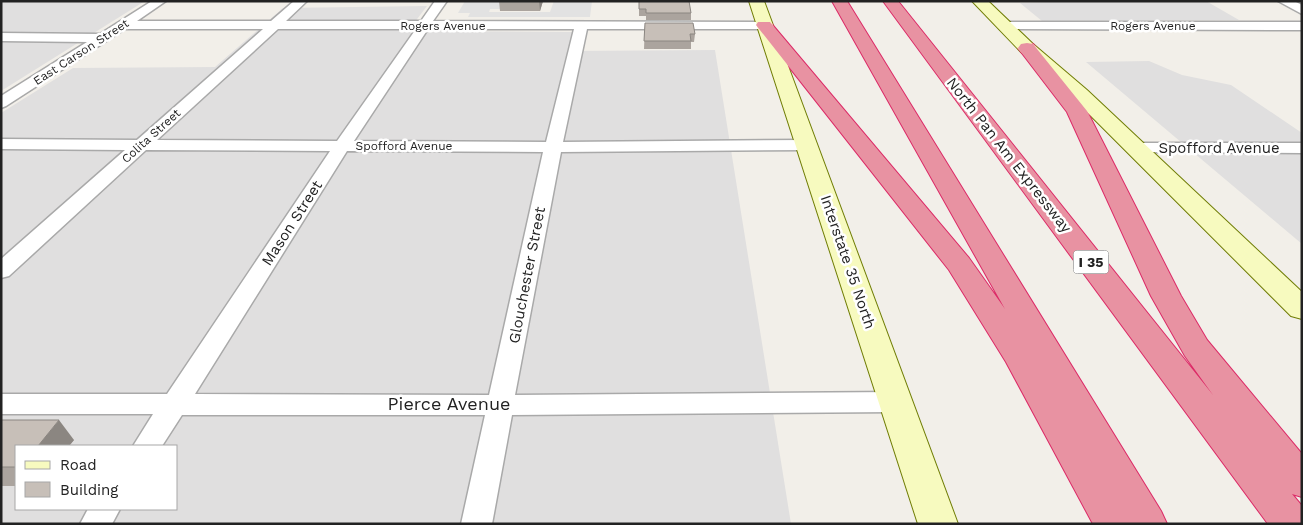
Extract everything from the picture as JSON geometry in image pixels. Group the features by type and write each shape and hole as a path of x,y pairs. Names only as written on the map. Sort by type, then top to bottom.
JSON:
{"highway":[{"path":"839,1 1147,524"},
{"name":"North Pan Am Expressway","path":"890,1 1292,524"},
{"path":"760,13 959,264 982,296 1007,334 1114,524"},
{"path":"1027,48 1061,88 1077,112 1166,296 1196,348 1302,481"}],"main road":[{"path":"979,1 1027,48 1068,83 1302,309"},
{"name":"Interstate 35 North","path":"760,13 938,524"}],"street":[{"name":"East Carson Street","path":"1,103 160,1"},
{"name":"Colita Street","path":"1,271 300,1"},
{"name":"Mason Street","path":"148,445 342,146 441,1"},
{"path":"1284,1 1302,10"},
{"name":"Rogers Avenue","path":"122,26 580,26 760,13"},
{"name":"Glouchester Street","path":"476,524 553,147 580,26"},
{"name":"Rogers Avenue","path":"1004,26 1302,26"},
{"path":"1,37 103,38"},
{"name":"Spofford Avenue","path":"1,144 553,147 807,145"},
{"name":"Spofford Avenue","path":"1136,148 1302,148"},
{"name":"Pierce Avenue","path":"1,404 896,402"},
{"path":"95,524 104,510"}],"shaded area":[{"path":"1,1 145,1 1,91"},
{"path":"465,1 505,1 501,9 490,9 489,12 550,12 554,1 592,1 590,17 468,17 470,13 458,13"},
{"path":"1206,1 1239,20 1042,21 1020,3"},
{"path":"427,6 408,31 574,32 567,51 715,50 791,524 1,524 1,113 73,68 215,67 283,8"},
{"path":"1149,61 1182,75 1231,85 1302,133 1302,244 1086,62"}],"building":[{"path":"639,1 689,1 691,13 646,13 646,9 639,9"},
{"path":"645,23 693,23 695,34 690,34 691,41 644,41"},
{"path":"1,420 59,420 39,445 15,445 15,467 1,467"}]}
